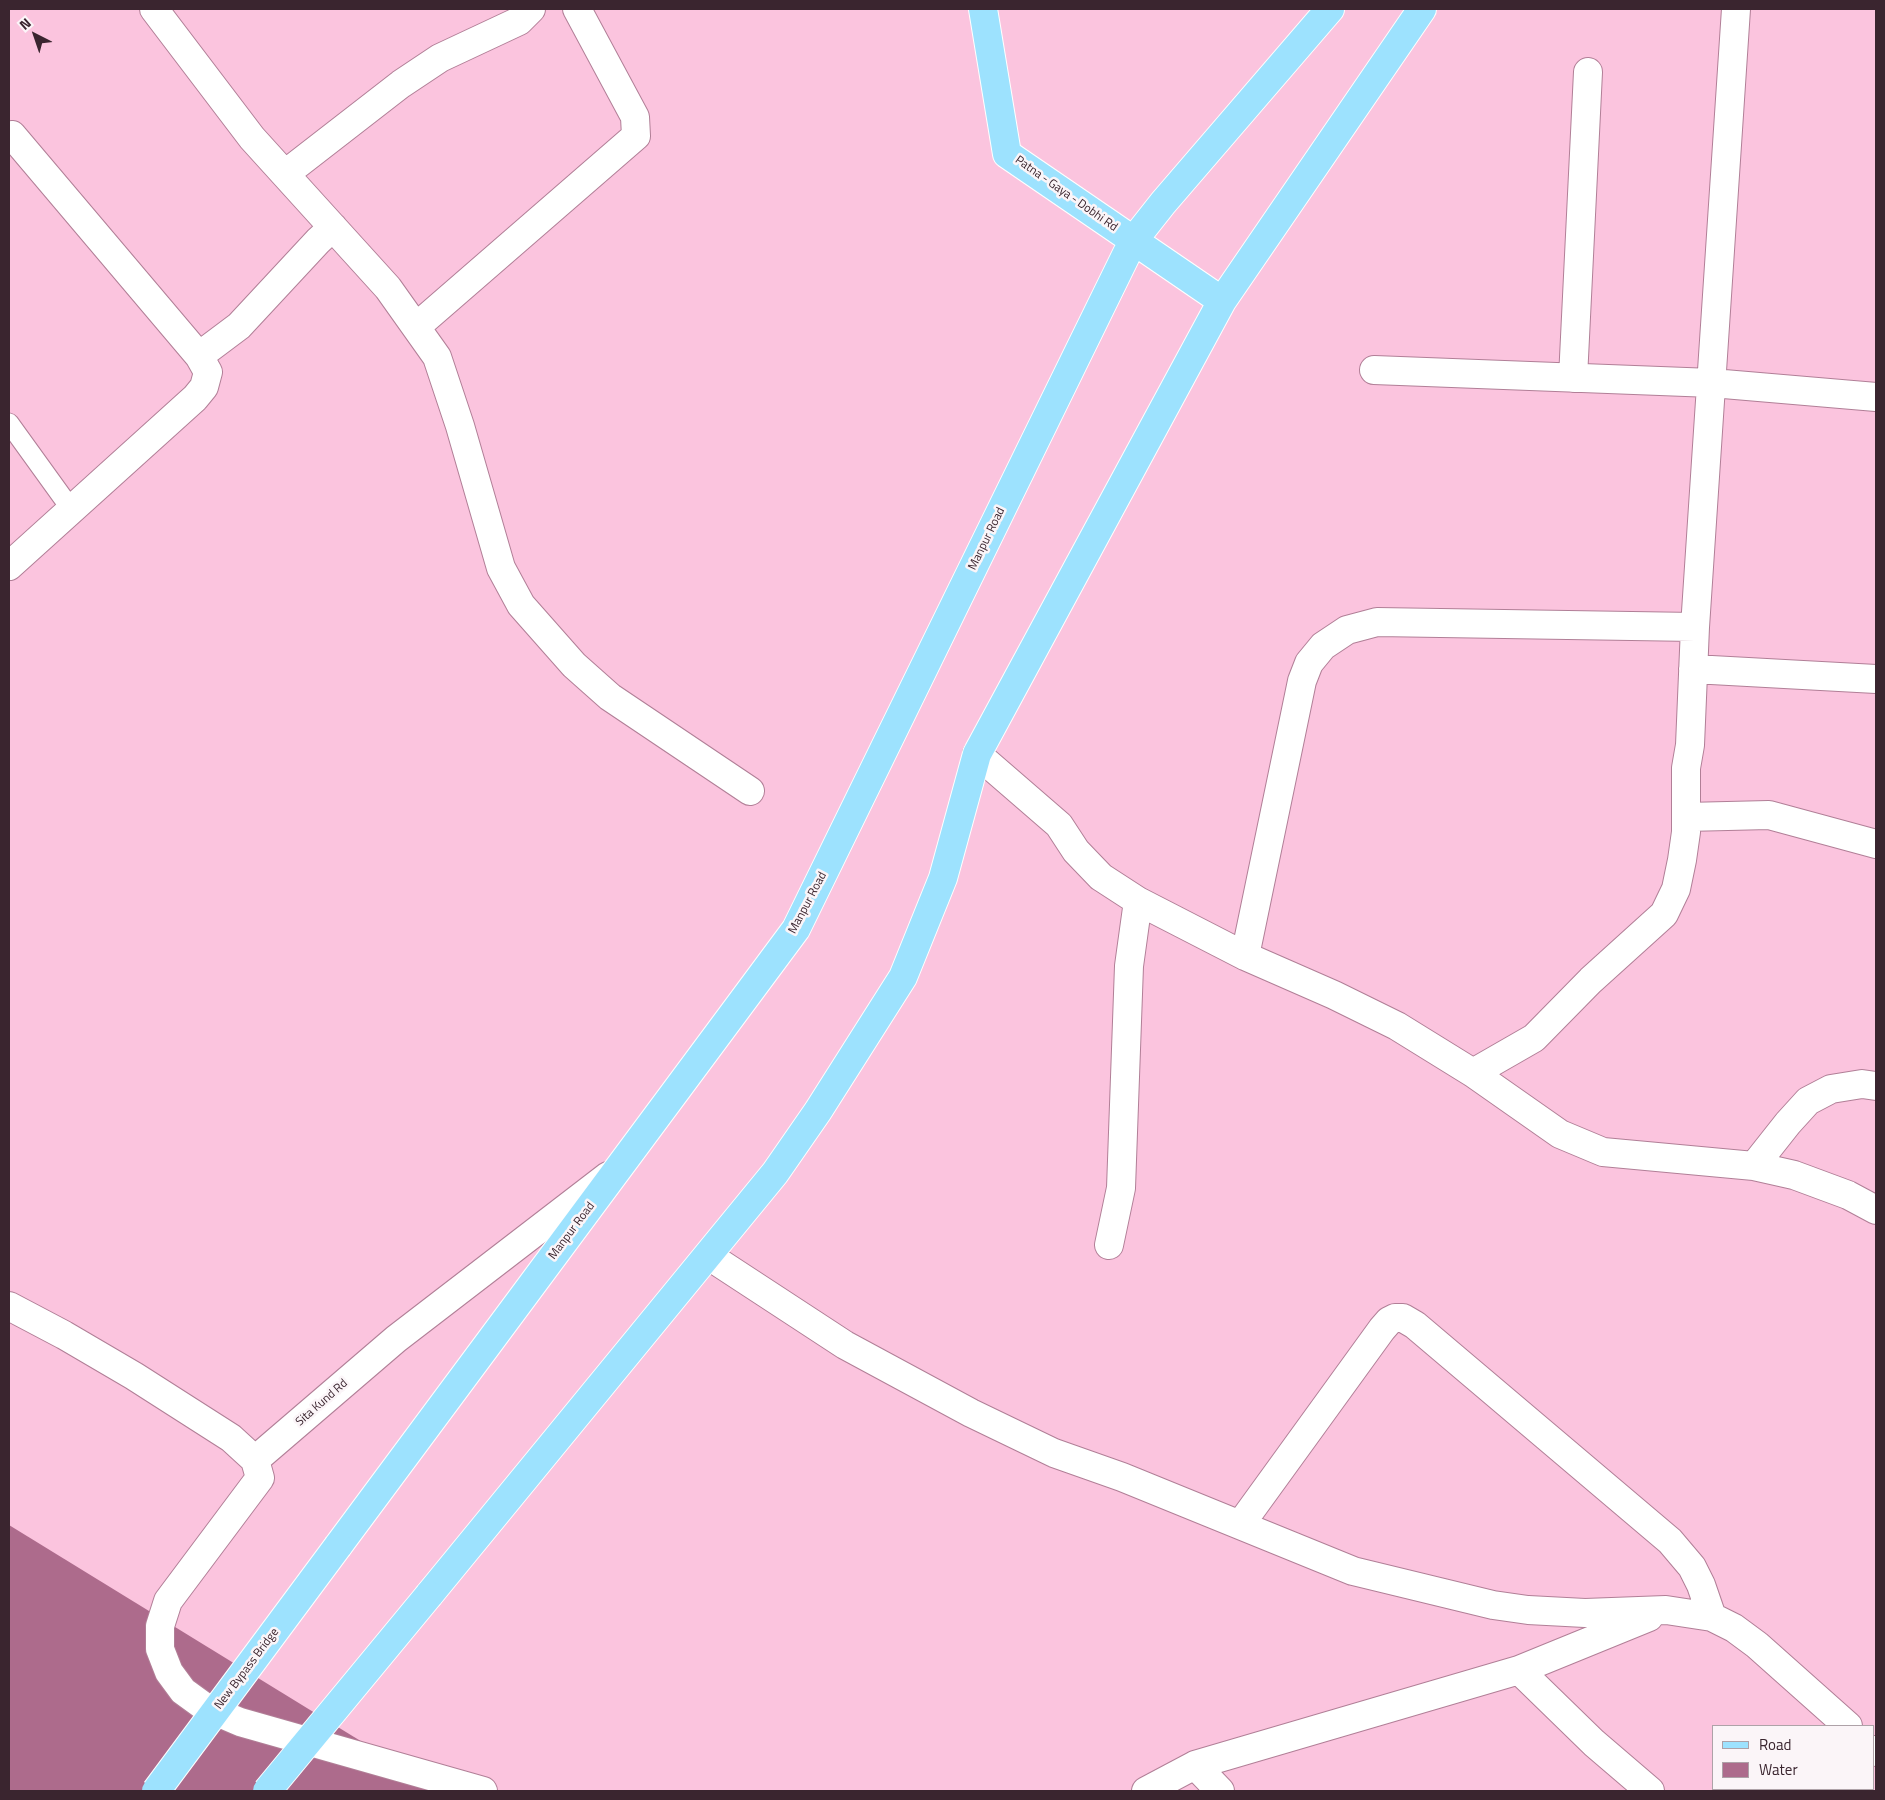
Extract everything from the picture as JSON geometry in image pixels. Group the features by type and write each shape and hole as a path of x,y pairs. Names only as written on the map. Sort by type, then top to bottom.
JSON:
{"main road":[{"name":"Patna - Gaya - Dobhi Rd","path":"982,9 1008,154 1222,301"},
{"name":"Manpur Road","path":"338,1546 796,929 1133,241 1163,203 1330,9"},
{"path":"267,1791 709,1256 776,1173 818,1111 903,977 943,878 977,754 1222,301 1422,9"},
{"name":"New Bypass Bridge","path":"156,1791 338,1546"}],"street":[{"path":"285,174 401,84 440,58 519,21 531,9"},
{"path":"416,327 636,136 635,117 577,9"},
{"path":"1473,1073 1534,1038 1591,980 1664,914 1676,889 1682,860 1686,817 1686,768 1690,745 1695,627 1736,9"},
{"path":"165,13 252,138 388,288 437,358 460,426 501,568 521,605 574,666 610,698 750,791"},
{"path":"1573,378 1588,72"},
{"path":"9,566 194,398 204,387 208,372 199,356 12,135"},
{"path":"199,356 239,326 333,227"},
{"path":"1374,370 1712,383 1876,397"},
{"path":"1245,956 1302,681 1309,663 1323,646 1347,630 1378,622 1695,627"},
{"path":"1693,669 1876,678"},
{"path":"977,754 1059,825 1076,851 1101,877 1138,901 1245,956 1334,995 1397,1026 1473,1073 1560,1134 1604,1152 1754,1166 1803,1179 1848,1195 1876,1210"},
{"path":"1686,817 1769,815 1876,844"},
{"path":"1109,1245 1121,1188 1129,966 1138,901"},
{"path":"1754,1166 1788,1122 1808,1100 1830,1089 1862,1084 1876,1086"},
{"name":"Sita Kund Rd","path":"255,1460 396,1339 619,1167"},
{"path":"709,1256 845,1346 971,1413 1054,1453 1122,1477 1353,1571 1493,1605 1556,1612 1585,1613 1666,1610 1712,1617 1734,1628 1757,1644 1847,1725"},
{"path":"9,1306 134,1376 231,1438 255,1460 260,1478 168,1601 160,1626 160,1649 169,1672 184,1691 205,1707 240,1722 483,1791"},
{"path":"1240,1525 1382,1329 1395,1318 1403,1318 1416,1324 1670,1541 1692,1567 1712,1617"},
{"path":"1146,1791 1195,1765 1519,1670 1666,1610"},
{"path":"1519,1670 1594,1743 1650,1791"},
{"path":"1195,1765 1220,1791"}],"lane":[{"path":"9,423 71,509"}],"water":[{"path":"9,1525 442,1791 9,1791"}]}
